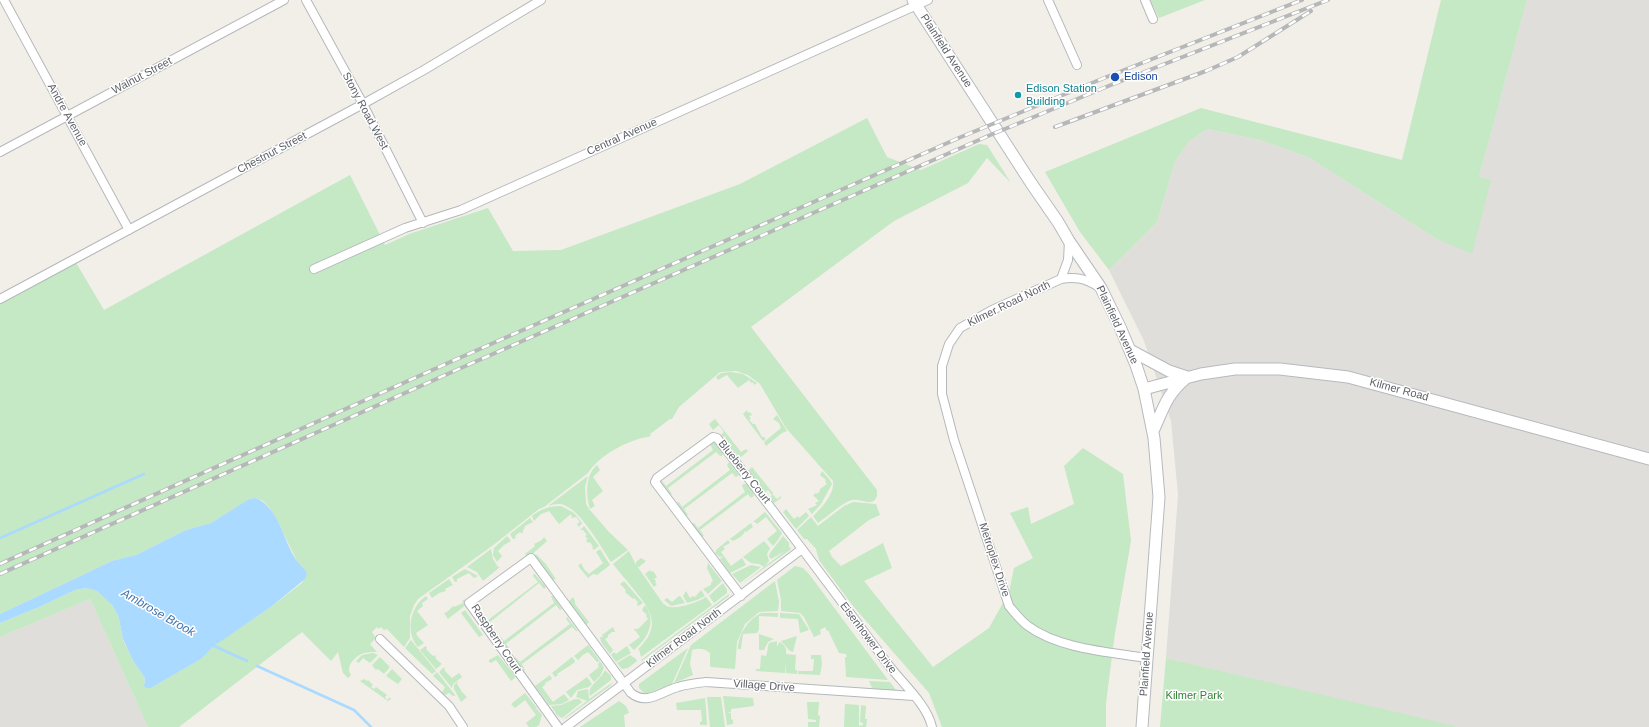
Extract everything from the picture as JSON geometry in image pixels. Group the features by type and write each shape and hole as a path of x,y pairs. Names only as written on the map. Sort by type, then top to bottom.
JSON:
{"main road":[{"name":"Plainfield Avenue","path":"915,3 1028,179 1101,288 1130,350 1144,389 1153,431 1158,467 1159,497 1142,727"},
{"path":"1130,350 1163,368 1187,377 1175,387 1167,398 1153,431"},
{"name":"Kilmer Road","path":"1144,389 1187,377 1217,371 1255,369 1306,371 1348,377 1649,459"}],"street":[{"name":"Walnut Street","path":"0,152 284,0"},
{"name":"Stony Road West","path":"306,0 363,104 423,223"},
{"name":"Chestnut Street","path":"0,299 363,104 424,70 541,0"},
{"name":"Central Avenue","path":"314,269 405,228 461,210 915,3 928,0"},
{"path":"1048,0 1077,65"},
{"path":"1145,0 1153,18"},
{"name":"Andre Avenue","path":"4,1 129,230"},
{"path":"1061,279 1068,260 1069,241"},
{"name":"Kilmer Road North","path":"969,484 954,440 942,394 942,366 949,344 960,328 988,312 1061,279 1071,277 1080,278 1101,288"},
{"name":"Blueberry Court","path":"741,596 656,484 656,480 662,474 712,437 715,437 802,549"},
{"name":"Metroplex Drive","path":"969,484 1009,606 1028,626 1046,637 1080,647 1147,658"},
{"name":"Kilmer Road North","path":"566,727 802,549"},
{"name":"Eisenhower Drive","path":"802,549 896,675 926,711 932,727"},
{"name":"Raspberry Court","path":"558,727 469,603 531,558 624,683"},
{"path":"380,639 449,706 463,727"},
{"name":"Village Drive","path":"624,683 631,693 636,697 642,698 663,694 677,687 706,682 914,696"}],"shaded area":[{"path":"1527,0 1649,0 1649,727 1455,727 1166,658 1178,495 1171,421 1144,341 1109,270 1157,222 1175,162 1189,141 1208,129 1260,140 1308,157 1435,238 1490,180 1479,177"},
{"path":"90,599 148,727 0,727 0,637"}],"green space":[{"path":"1150,0 1205,0 1159,18"},
{"path":"1441,0 1527,0 1479,177 1491,180 1472,254 1435,238 1308,157 1260,140 1208,129 1189,141 1175,162 1157,222 1109,270 1080,232 1045,172 1201,108 1402,160"},
{"path":"867,118 887,157 921,170 979,144 987,145 1011,183 987,158 968,183 894,221 751,327 877,490 877,496 874,501 848,501 818,523 813,516 824,505 830,495 833,481 786,428 760,384 748,375 736,371 720,372 679,407 672,419 650,434 651,436 638,439 610,452 592,467 588,473 544,507 539,509 492,546 418,599 410,616 410,638 404,647 387,629 384,630 381,627 378,629 377,627 372,632 376,638 370,644 377,652 364,653 357,656 350,665 349,672 351,675 348,678 343,673 338,652 331,661 302,632 179,727 148,727 90,599 0,637 0,623 75,590 86,588 97,591 112,605 118,615 123,640 133,661 145,678 144,683 151,688 201,659 214,646 272,606 302,583 306,576 304,569 297,561 269,507 263,501 256,498 249,499 211,523 186,530 136,555 112,561 0,614 0,299 72,256 104,310 350,175 385,245 409,234 488,208 513,251 561,250 740,184"},
{"path":"731,372 743,374 757,383 754,385 753,382 751,383 749,380 738,388 727,375 718,380 716,377 721,373"},
{"path":"747,410 748,413 750,412 752,415 749,416 751,419 749,420 755,424 762,437 766,439 763,441 743,414"},
{"path":"777,415 787,431 782,433 766,446 764,442 781,428 779,423 773,419"},
{"path":"715,419 741,452 746,449 748,451 740,458 724,439 726,437 721,435 724,432 719,425 713,430 709,424"},
{"path":"711,442 715,442 723,454 722,456 716,452 668,488 672,494 669,495 661,481 666,486 713,450 710,444"},
{"path":"1083,448 1123,474 1131,541 1115,633 1106,703 1106,727 942,727 929,693 853,606 819,560 816,549 807,539 804,539 797,530 811,517 818,526 844,506 853,502 876,504 880,515 869,520 829,551 832,557 841,566 883,543 892,568 864,581 933,667 989,628 1009,592 1014,568 1033,558 1010,513 1028,507 1031,524 1074,504 1064,466"},
{"path":"729,462 739,475 736,477 732,473 684,509 688,515 686,516 677,502 679,502 682,507 730,470 727,465"},
{"path":"597,465 600,470 593,477 603,491 592,500 595,506 590,509 587,492 588,480 593,469"},
{"path":"752,467 773,495 777,499 781,496 781,498 774,503 769,498 772,495 768,490 765,492 748,471"},
{"path":"822,471 832,484 821,504 812,514 808,509 817,505 815,503 819,501 813,495 816,493 817,494 820,489 827,484 825,481 826,480 820,475"},
{"path":"588,476 585,487 586,504 609,532 628,550 611,562 591,531 578,515 562,504 548,506"},
{"path":"743,484 747,484 754,496 751,498 748,494 700,530 704,536 702,537 692,524 694,523 698,528 745,492 742,486"},
{"path":"561,506 574,513 582,523 579,527 577,524 580,522 576,517 572,518 571,514 559,524 549,511 541,514 534,521 532,516 539,511 549,507"},
{"path":"786,509 794,519 798,516 799,518 806,512 809,516 796,529 783,512"},
{"path":"765,512 782,533 773,546 767,539 777,531 766,517 757,524 753,522"},
{"path":"530,518 533,522 525,526 522,534 520,532 515,536 516,538 513,539 510,534"},
{"path":"751,523 753,527 746,532 745,531 741,536 733,541 730,539"},
{"path":"584,526 599,546 594,550 590,542 588,543 586,540 588,539 585,536 587,535 583,530 580,530"},
{"path":"507,536 511,541 498,551 502,556 497,562 493,555 494,548"},
{"path":"783,536 789,543 789,548 791,547 790,550 742,584 785,551 771,559 769,557 770,553"},
{"path":"544,537 547,541 528,558 525,554 535,546 534,544 542,540"},
{"path":"728,540 730,543 723,547 725,549 721,552 731,566 742,558 746,565 730,573 720,559 723,556 720,557 715,553 716,550"},
{"path":"764,541 770,548 767,554 769,561 764,567 759,564 751,563 743,557"},
{"path":"491,549 493,559 498,567 500,567 483,581 477,572 467,567"},
{"path":"600,549 610,565 597,575 593,574 588,578 578,566 581,563 589,574 602,564 603,563 596,552"},
{"path":"629,551 636,565 636,562 641,558 646,561 639,567 637,566 662,602 667,606 683,606 694,603 706,597 712,605 641,657 639,649 637,650 645,642 652,627 650,613 641,599 613,564"},
{"path":"536,554 545,563 556,579 552,580 550,578 535,556"},
{"path":"708,563 722,581 708,594 703,589 711,585 713,581 707,568"},
{"path":"751,565 761,567 740,583 732,574"},
{"path":"795,566 803,568 809,574 888,680 846,677 846,654 839,653 828,630 827,631 825,627 820,630 821,634 814,637 804,617 800,613 781,611 781,600 777,580"},
{"path":"465,569 478,576 474,578 469,573 457,579 457,582 455,582 452,577"},
{"path":"650,570 651,572 653,571 657,577 654,579 656,581 655,583 657,584 654,587 645,574"},
{"path":"534,573 546,587 544,589 539,583 490,622 493,627 492,629 482,615 488,620 538,582 533,576"},
{"path":"449,579 453,585 445,589 446,591 439,593 432,598 429,593"},
{"path":"624,581 643,603 638,606 638,602 625,592 626,590 620,584"},
{"path":"775,581 779,602 778,611 759,612 745,624 737,642 735,669 711,667 710,653 704,649 695,649 692,650 690,664 693,675 674,683 691,645"},
{"path":"723,583 727,593 714,603 709,596"},
{"path":"701,590 705,596 687,603 683,596 686,591 690,598 693,596 695,597"},
{"path":"729,594 729,596 642,661 641,660"},
{"path":"426,596 428,599 422,603 423,606 417,611 428,625 416,633 424,643 418,647 412,634 411,620 416,606"},
{"path":"551,596 553,596 562,609 560,610 556,605 508,642 506,644 509,648 507,650 502,642 498,640 498,637 500,636 504,641 554,603"},
{"path":"679,596 685,603 671,606 664,600 667,598 672,602"},
{"path":"573,597 575,604 589,622 586,625 568,602"},
{"path":"465,599 467,604 448,619 444,613 453,606 454,607 463,603 462,601"},
{"path":"645,605 649,611 650,617 649,629 647,635 634,650 629,645 640,637 634,629 638,629 648,619 646,616 647,615 642,610"},
{"path":"465,610 483,635 479,637 461,613"},
{"path":"761,613 778,613 778,617 759,616 759,629 757,633 743,634 741,649 738,649 738,643 748,623"},
{"path":"780,613 799,614 809,630 800,633 798,619 780,618"},
{"path":"567,617 578,631 572,627 522,664 525,670 522,671 514,658 515,657 520,662 570,624 566,619"},
{"path":"613,627 615,632 612,632 605,639 613,650 610,654 601,642 600,637 603,637 602,635"},
{"path":"759,634 774,639 768,642 764,650 759,650"},
{"path":"797,636 793,652 790,651 781,641"},
{"path":"411,640 436,671 432,674 405,648"},
{"path":"777,641 777,646 779,642 785,646 786,654 796,655 795,670 797,670 797,674 786,673 786,662 785,673 756,671 756,669 760,669 761,655 766,656 769,643"},
{"path":"588,645 591,648 590,650 591,649 600,661 597,662 588,652 578,660 574,656"},
{"path":"426,646 426,649 433,656 435,655 436,659 442,664 436,669 420,650"},
{"path":"627,646 631,653 616,662 611,655 614,652 616,654"},
{"path":"688,648 672,684 649,693 644,693 639,688 639,684"},
{"path":"373,653 378,655 370,663 363,658 359,663 356,661 362,655"},
{"path":"498,655 516,677 511,681 496,660 491,663 489,662 489,660"},
{"path":"630,655 637,661 628,668 622,669 617,663"},
{"path":"811,655 821,655 822,664 820,675 798,674 798,671 813,671 814,659 811,659"},
{"path":"380,657 390,667 384,674 378,669 376,670 372,665"},
{"path":"572,657 575,661 574,663 557,674 558,675 555,677 552,673"},
{"name":"Kilmer Park","path":"1166,658 1455,726 1455,727 1160,727"},
{"path":"599,662 601,662 604,668 600,676 594,682 589,675 599,667"},
{"path":"444,667 445,671 452,678 459,673 462,677 453,684 452,688 439,672"},
{"path":"392,669 402,679 398,684 386,676"},
{"path":"605,670 611,676 611,680 590,696 592,686"},
{"path":"437,672 455,696 449,693 445,695 442,693 445,687 433,676"},
{"path":"550,675 552,679 545,683 542,687 553,702 564,694 569,700 562,704 549,705 535,686"},
{"path":"587,677 592,684 589,687 577,690 571,698 566,692"},
{"path":"364,679 367,681 368,680 373,685 371,687 374,689 376,687 387,695 385,697 387,700 390,697 391,699 388,701 360,681"},
{"path":"458,681 457,684 467,697 461,702 454,689 454,685"},
{"path":"869,681 890,682 899,694 872,688"},
{"path":"613,682 610,686 563,719 587,701 576,697 578,691 588,689 589,699"},
{"path":"525,693 537,708 534,711 537,709 542,715 539,725 536,727 529,727 526,723 536,715 525,700 515,708 511,704"},
{"path":"723,696 753,698 754,706 731,709 731,712 727,712 731,713 733,724 727,725"},
{"path":"707,697 721,697 725,727 710,727"},
{"path":"705,698 707,725 700,725 700,722 702,721 701,710 677,710 676,703"},
{"path":"575,699 579,699 582,702 562,718 557,715 551,706 561,705"},
{"path":"619,701 626,706 629,713 624,715 625,727 580,727"},
{"path":"807,702 819,702 819,727 808,727 808,722 816,722 816,720 808,719"},
{"path":"845,704 859,705 859,726 863,725 863,723 860,722 861,705 866,706 866,727 844,727"}],"water":[{"path":"256,498 264,503 276,517 292,553 307,573 305,579 272,606 214,646 201,659 151,688 146,688 144,686 145,678 133,661 123,639 118,615 112,605 97,591 86,588 75,590 0,623 0,614 112,561 136,555 186,530 211,523 249,499"}],"waterway":[{"path":"0,538 144,474"},
{"name":"Ambrose Brook","path":"212,645 247,661"},
{"name":"Ambrose Brook","path":"257,666 354,710 371,727"}],"railway":[{"path":"0,564 448,363 961,137 1104,78 1302,0"},
{"path":"0,574 452,372 988,136 1106,87 1328,0"},
{"path":"1055,127 1206,71 1238,57 1311,11"}],"place":[{"name":"Edison","path":"1115,77"},
{"name":"Edison Station Building","path":"1018,95"}]}
